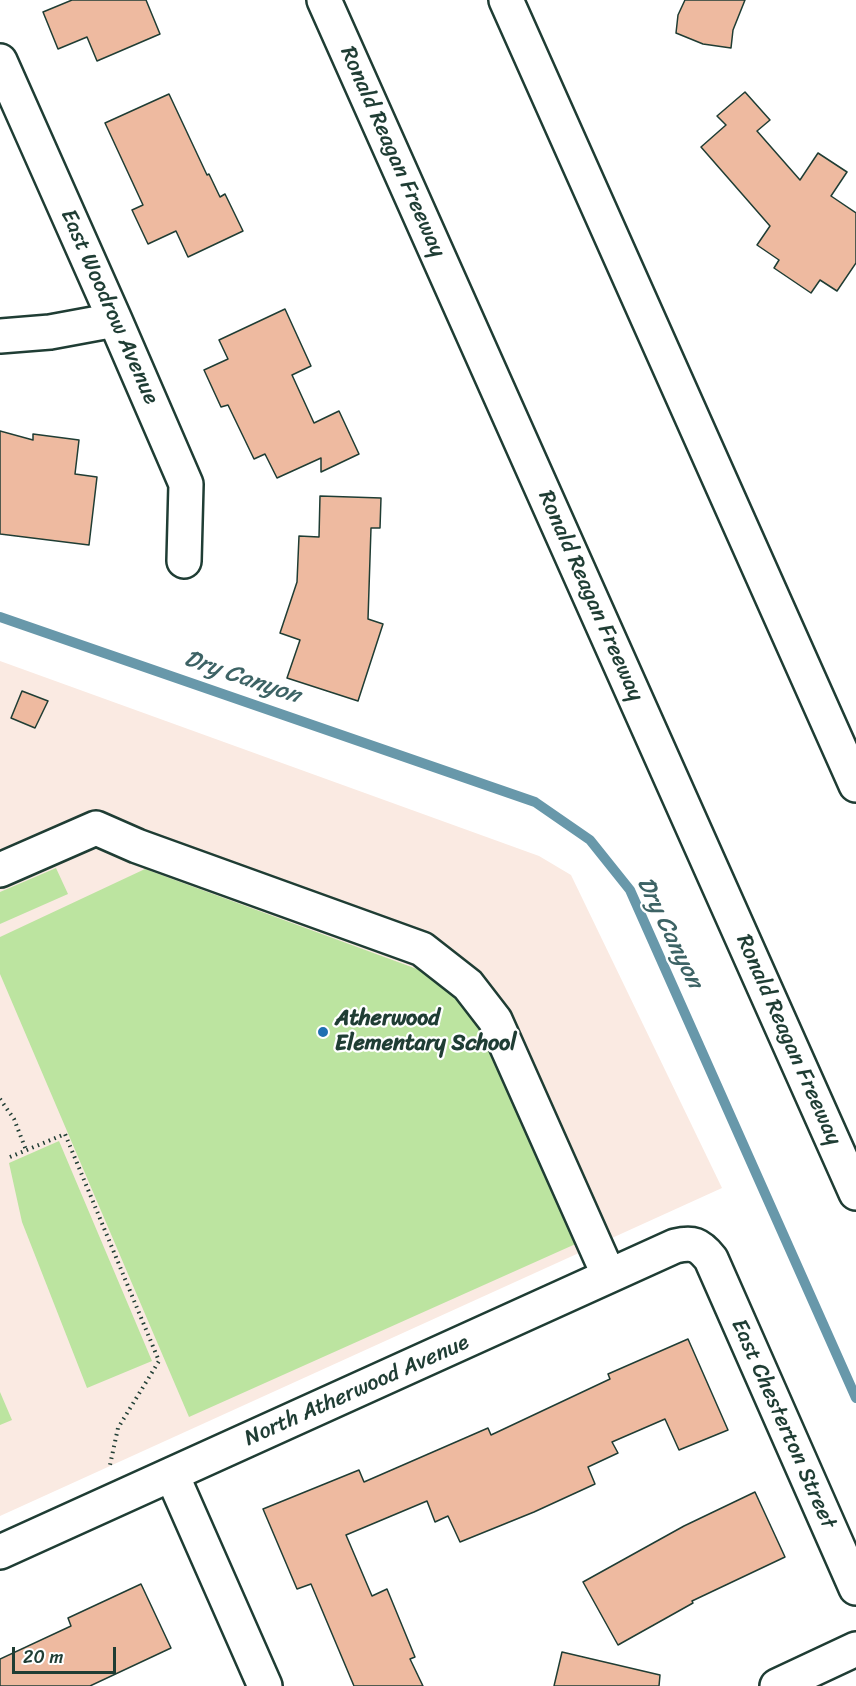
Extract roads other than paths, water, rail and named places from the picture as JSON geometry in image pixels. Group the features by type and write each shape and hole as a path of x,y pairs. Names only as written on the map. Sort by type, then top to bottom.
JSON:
{"main road":[{"name":"Ronald Reagan Freeway","path":"324,0 856,1193"},
{"path":"506,0 856,785"},
{"name":"East Woodrow Avenue","path":"0,61 186,484 184,561"},
{"path":"0,336 50,332 115,320"},
{"path":"0,870 96,828 137,846 422,949 468,986 495,1020 609,1276"},
{"name":"North Atherwood Avenue","path":"0,1552 675,1246 688,1243 702,1248 711,1259"},
{"name":"East Chesterton Street","path":"711,1259 856,1588"},
{"path":"171,1475 265,1686"},
{"path":"777,1686 856,1649"}],"waterway":[{"name":"Dry Canyon","path":"0,617 535,802 590,840 630,890 856,1398"}],"place":[{"name":"Atherwood Elementary School","path":"323,1032"}]}
